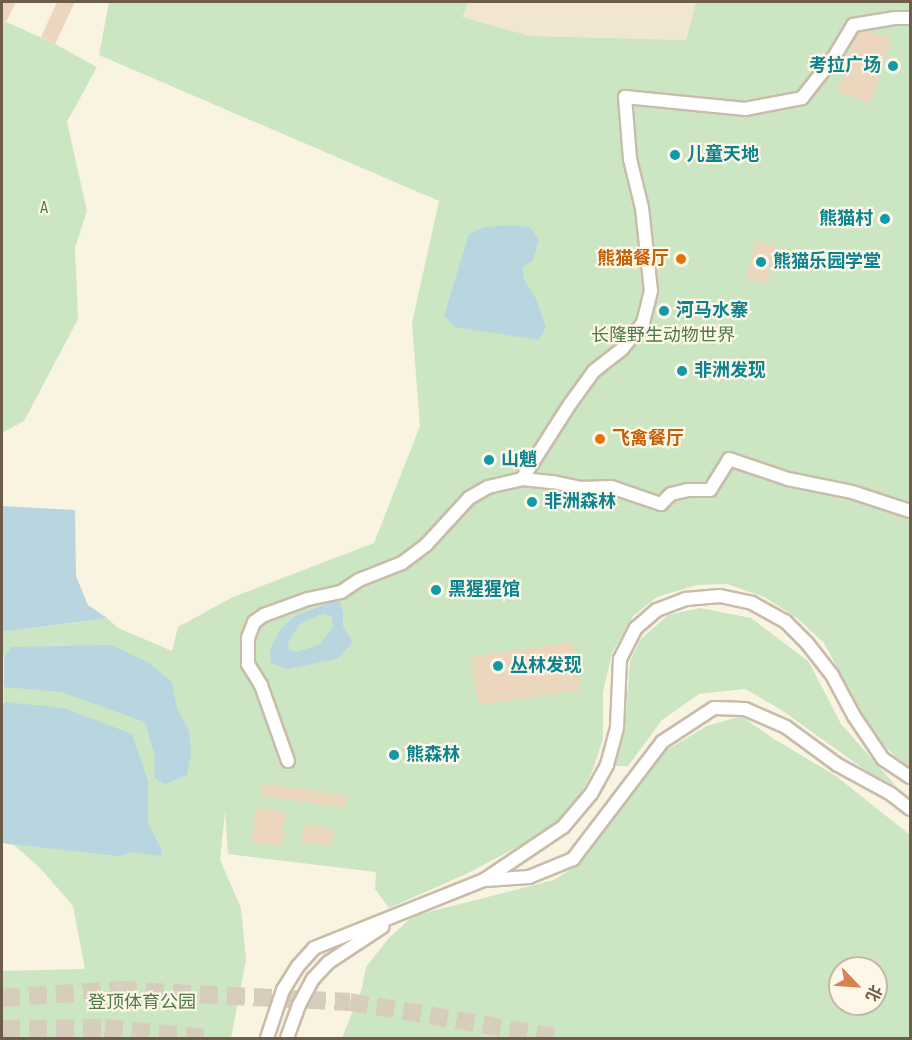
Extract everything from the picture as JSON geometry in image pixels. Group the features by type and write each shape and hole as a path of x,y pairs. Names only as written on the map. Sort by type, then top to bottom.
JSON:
{"street":[{"path":"522,479 594,371 622,349 643,322 651,291 642,208 630,159 625,97 745,109 802,98 834,57 853,25 895,18 910,18"},
{"path":"288,761 261,685 248,664 248,638 254,622 264,615 308,599 341,592 359,580 402,563 426,545 469,498 488,486 522,479 581,488 611,487 661,504 670,494 688,490 710,490 729,459 788,479 832,486 910,511"},
{"path":"267,1038 283,990 298,966 314,948 484,880 563,827 591,794 607,765 617,727 620,659 636,628 657,610 686,599 720,596 752,603 785,621 807,643 832,675 854,716 883,759 910,777"},
{"path":"484,880 529,877 573,859 662,742 714,708 745,709 786,727 838,765 891,794 910,809"},
{"path":"287,1038 299,1005 313,979 329,962 395,917"}],"shaded area":[{"path":"469,2 696,2 686,40 530,36 461,17"}],"green space":[{"name":"长隆野生动物世界","path":"109,2 469,2 462,17 530,36 686,40 696,2 910,2 910,767 896,757 874,735 824,643 797,618 764,597 727,584 697,585 657,597 633,616 612,653 603,692 603,739 592,772 575,805 548,831 466,874 389,908 375,889 376,872 228,854 225,811 220,860 241,908 246,960 231,1038 2,1038 2,971 85,969 73,906 41,869 14,845 2,843 4,657 2,632 107,618 118,628 172,651 178,627 233,597 374,543 420,426 412,323 439,201 99,55"},
{"name":"A","path":"2,20 55,44 97,67 67,122 87,211 75,248 78,319 24,421 2,433"},
{"path":"700,608 751,618 809,662 841,724 896,786 868,772 780,709 745,689 699,694 662,720 628,766 615,766 626,711 630,661 640,640 668,615"},
{"path":"741,716 774,739 836,776 910,835 910,1038 342,1038 362,988 366,967 388,939 413,916 554,880 578,865 665,751 707,726"}],"water":[{"path":"514,225 530,227 539,240 533,260 522,268 524,279 536,299 546,327 539,340 455,327 444,316 469,234 484,227"},
{"path":"2,506 75,510 76,576 88,605 107,618 2,632"},
{"path":"339,599 343,613 343,627 353,642 337,659 287,669 271,663 270,649 280,630 295,616","holes":["323,613 332,617 333,627 319,645 296,652 289,650 288,643 300,624"]},
{"path":"112,645 149,663 172,682 177,709 189,731 191,752 187,775 165,784 154,778 155,757 145,722 61,692 4,687 4,657 11,647"},
{"path":"4,702 64,708 132,734 148,781 148,824 161,848 161,856 132,852 118,856 2,843 2,711"}],"building":[{"path":"2,2 16,2 6,22 2,20"},
{"path":"57,2 75,2 55,44 41,37"},
{"path":"858,28 891,38 871,103 838,92"},
{"name":"熊猫乐园学堂","path":"755,241 776,246 767,283 747,279"},
{"path":"573,642 580,690 478,705 471,657"},
{"path":"263,784 347,795 345,807 261,796"},
{"path":"256,808 286,812 281,846 251,842"},
{"path":"304,825 334,829 331,846 301,842"}],"tunnel":[{"path":"2,998 119,990 350,1002 562,1038"},
{"path":"2,1029 105,1028 206,1038"}],"place":[{"name":"考拉广场","path":"893,66"},
{"name":"儿童天地","path":"675,155"},
{"name":"熊猫村","path":"885,219"},
{"name":"熊猫餐厅","path":"681,259"},
{"name":"熊猫乐园学堂","path":"761,262"},
{"name":"河马水寨","path":"664,311"},
{"name":"非洲发现","path":"682,371"},
{"name":"飞禽餐厅","path":"600,439"},
{"name":"山魈","path":"489,460"},
{"name":"非洲森林","path":"532,502"},
{"name":"黑猩猩馆","path":"436,590"},
{"name":"丛林发现","path":"498,666"},
{"name":"熊森林","path":"394,755"}],"park label":[{"name":"登顶体育公园","path":"142,1003"}]}
